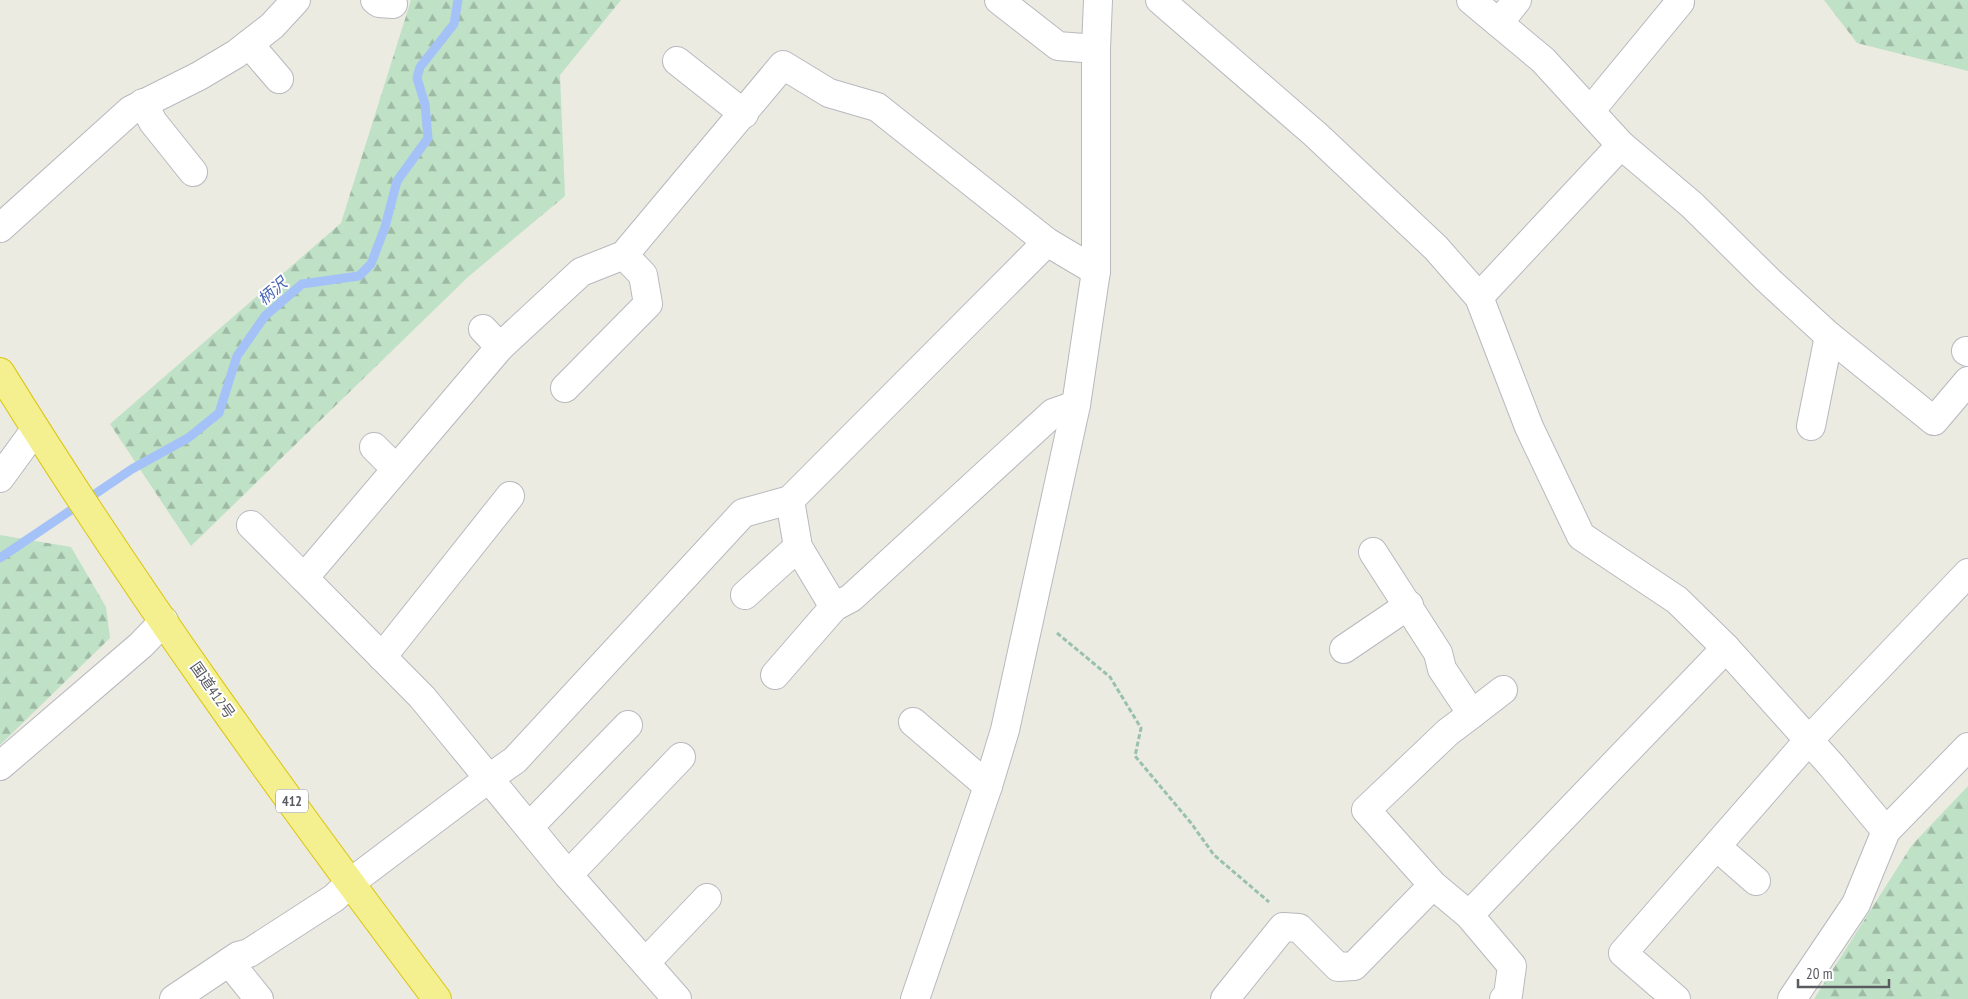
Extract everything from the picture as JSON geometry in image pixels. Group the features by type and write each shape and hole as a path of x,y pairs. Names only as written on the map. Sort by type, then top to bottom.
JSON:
{"highway":[{"name":"国道412号","path":"0,372 37,433 156,611 350,883 437,999"}],"street":[{"path":"0,228 131,110 199,76 249,44 272,26 296,0"},
{"path":"999,0 1058,46 1096,50"},
{"path":"915,999 988,786 1005,730 1076,405 1096,271 1096,50 1098,0"},
{"path":"1160,0 1315,134 1436,248 1479,297 1529,427 1581,536 1677,600 1726,648 1886,831"},
{"path":"1471,0 1543,60 1591,110 1621,145 1692,205 1829,336 1934,421 1968,381"},
{"path":"1499,23 1517,0"},
{"path":"1591,110 1680,2"},
{"path":"249,44 279,79"},
{"path":"677,61 744,114"},
{"path":"304,578 396,469 492,338 581,272 624,255 744,114 783,65 829,92 877,107 1047,242 1096,271"},
{"path":"143,103 154,122 193,172"},
{"path":"1479,297 1621,145"},
{"path":"174,999 228,962 238,956 249,953 334,898 350,883 515,760 743,513 790,500 1047,242"},
{"path":"565,388 648,304 643,275 624,255"},
{"path":"1812,426 1829,336"},
{"path":"775,675 834,607 852,598 1053,413 1076,405"},
{"path":"0,478 37,433"},
{"path":"374,446 396,469"},
{"path":"382,657 510,496"},
{"path":"790,500 798,547 834,607"},
{"path":"251,525 422,697 568,875 677,999"},
{"path":"745,595 798,547"},
{"path":"1373,552 1409,605 1438,653 1442,669 1472,714"},
{"path":"1676,999 1623,953 1808,741 1968,573"},
{"path":"1344,649 1409,605"},
{"path":"0,766 141,645 156,611"},
{"path":"1469,914 1726,648"},
{"path":"1503,690 1448,732 1366,810 1433,885 1469,914 1512,966 1508,995 1504,999"},
{"path":"913,722 988,786"},
{"path":"529,827 628,725"},
{"path":"1792,999 1856,904 1886,831 1968,747"},
{"path":"568,875 681,757"},
{"path":"1717,847 1756,881"},
{"path":"1237,994 1283,927 1299,928 1338,967 1354,966 1433,885"},
{"path":"646,962 707,898"},
{"path":"228,962 259,999"}],"path":[{"path":"1029,622 1045,623 1110,677 1141,728 1135,756 1191,823 1214,855 1285,917 1288,927"}],"green space":[{"path":"411,0 621,0 560,75 565,196 468,277 191,546 110,424 341,223"},
{"path":"1824,0 1968,0 1968,71 1857,43"},
{"path":"0,535 71,547 106,607 110,638 0,745"},
{"path":"1968,786 1968,999 1814,999 1912,845"}],"waterway":[{"name":"柄沢","path":"0,558 132,469 188,438 219,413 237,356 265,316 302,284 359,276 371,264 385,227 397,181 428,138 425,104 417,78 420,67 454,24 458,0"}]}
